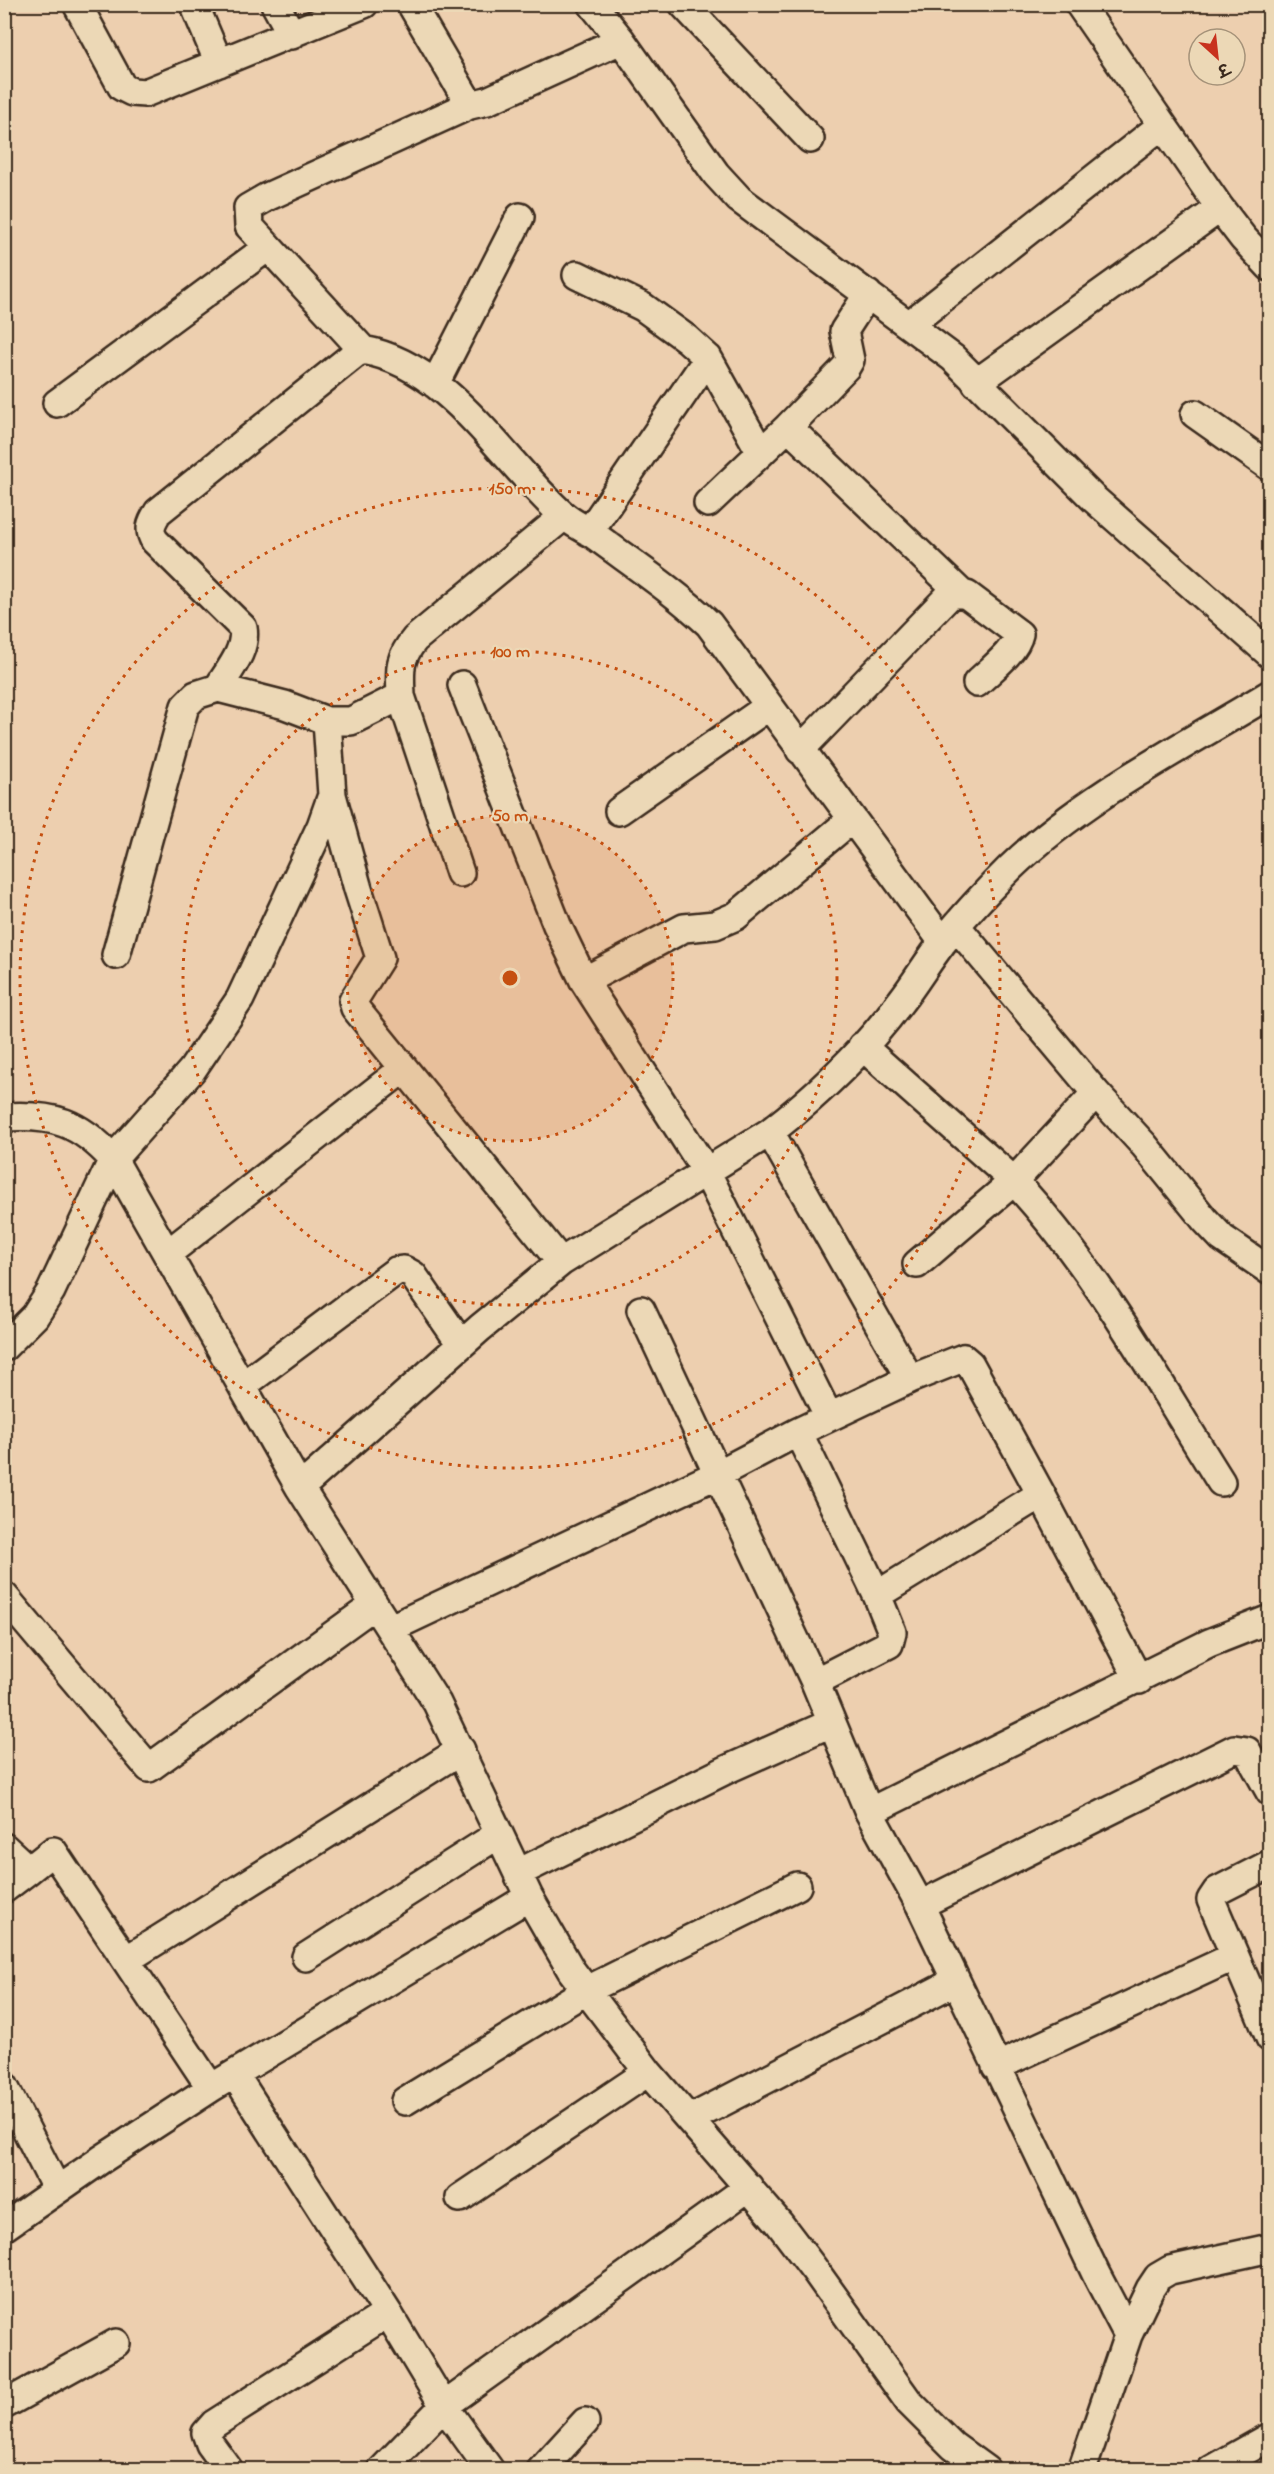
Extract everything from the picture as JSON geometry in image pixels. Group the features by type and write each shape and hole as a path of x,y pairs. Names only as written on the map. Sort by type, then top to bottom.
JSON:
{"street":[{"path":"77,4 122,87 132,92 145,93 364,4"},
{"path":"194,4 219,63"},
{"path":"275,4 292,35"},
{"path":"411,4 470,105"},
{"path":"592,4 621,40 725,185 757,213 953,358 1094,499 1269,654"},
{"path":"683,4 810,139"},
{"path":"1079,4 1220,208 1269,267"},
{"path":"621,40 267,197 248,208 249,226 367,351 390,356 435,384 483,430 564,516 590,532 690,606 709,624 852,819 950,934 1144,1145 1222,1238 1269,1271"},
{"path":"909,324 1162,125"},
{"path":"976,383 1220,208"},
{"path":"435,384 520,217"},
{"path":"57,403 268,247"},
{"path":"577,275 643,307 687,339 708,358 761,453"},
{"path":"708,503 788,427 850,360 844,331 868,294"},
{"path":"218,688 241,650 245,639 243,628 155,541 150,534 151,523 167,505 367,351"},
{"path":"590,532 708,358"},
{"path":"1195,414 1269,467"},
{"path":"788,427 961,593"},
{"path":"460,873 401,696 401,661 405,651 416,639 564,516"},
{"path":"800,750 954,593 968,595 1019,634 1012,648 977,683"},
{"path":"462,685 557,925 584,981 706,1171 829,1417"},
{"path":"116,955 185,706 196,694 218,688 276,702 327,721 351,721 366,716 401,696"},
{"path":"300,1488 461,1344 561,1262 770,1132 831,1081 901,1002 950,934 1010,868 1062,824 1104,795 1269,694"},
{"path":"619,811 770,706"},
{"path":"327,721 332,795 380,958 353,1001 355,1008 561,1262"},
{"path":"4,1347 35,1316 51,1291 113,1159 192,1070 240,999 321,826 332,795"},
{"path":"584,981 684,928 715,925 736,916 852,819"},
{"path":"862,1046 1014,1181 1035,1204 1106,1299 1221,1482"},
{"path":"167,1254 403,1069"},
{"path":"916,1264 1014,1181 1096,1093"},
{"path":"4,1117 52,1117 75,1127 97,1141 113,1159 300,1488 373,1606 391,1628 437,1703 524,1885 571,1970 648,2072 749,2187 814,2269 909,2402 953,2446 986,2469"},
{"path":"770,1132 910,1379"},
{"path":"242,1386 396,1271 404,1270 413,1275 461,1344"},
{"path":"641,1310 815,1682 869,1812 920,1905 1096,2274 1128,2335"},
{"path":"391,1628 718,1474 829,1417 910,1379 963,1358 970,1364 1139,1680"},
{"path":"798,1432 878,1595 892,1632 889,1644 815,1682"},
{"path":"878,1595 1041,1494"},
{"path":"4,1596 149,1768 373,1606"},
{"path":"869,1812 1139,1680 1209,1643 1269,1619"},
{"path":"4,2227 211,2088 235,2075 524,1885 728,1769 831,1723"},
{"path":"920,1905 1234,1749 1247,1751 1269,1792"},
{"path":"126,1960 461,1750"},
{"path":"306,1957 500,1834"},
{"path":"4,1847 29,1870"},
{"path":"4,1889 53,1851 211,2088"},
{"path":"1269,1864 1217,1891 1211,1900 1269,2038"},
{"path":"405,2101 587,1990 797,1886"},
{"path":"996,2067 1234,1956"},
{"path":"690,2119 956,1981"},
{"path":"460,2198 648,2072"},
{"path":"235,2075 388,2313 444,2406 490,2469"},
{"path":"4,2086 57,2190"},
{"path":"382,2469 444,2406 749,2187"},
{"path":"1082,2469 1128,2335 1158,2277 1170,2270 1269,2248"},
{"path":"229,2469 210,2444 206,2433 214,2424 388,2313"},
{"path":"4,2404 116,2343"},
{"path":"541,2469 585,2422"},
{"path":"1211,2469 1269,2437"}]}
